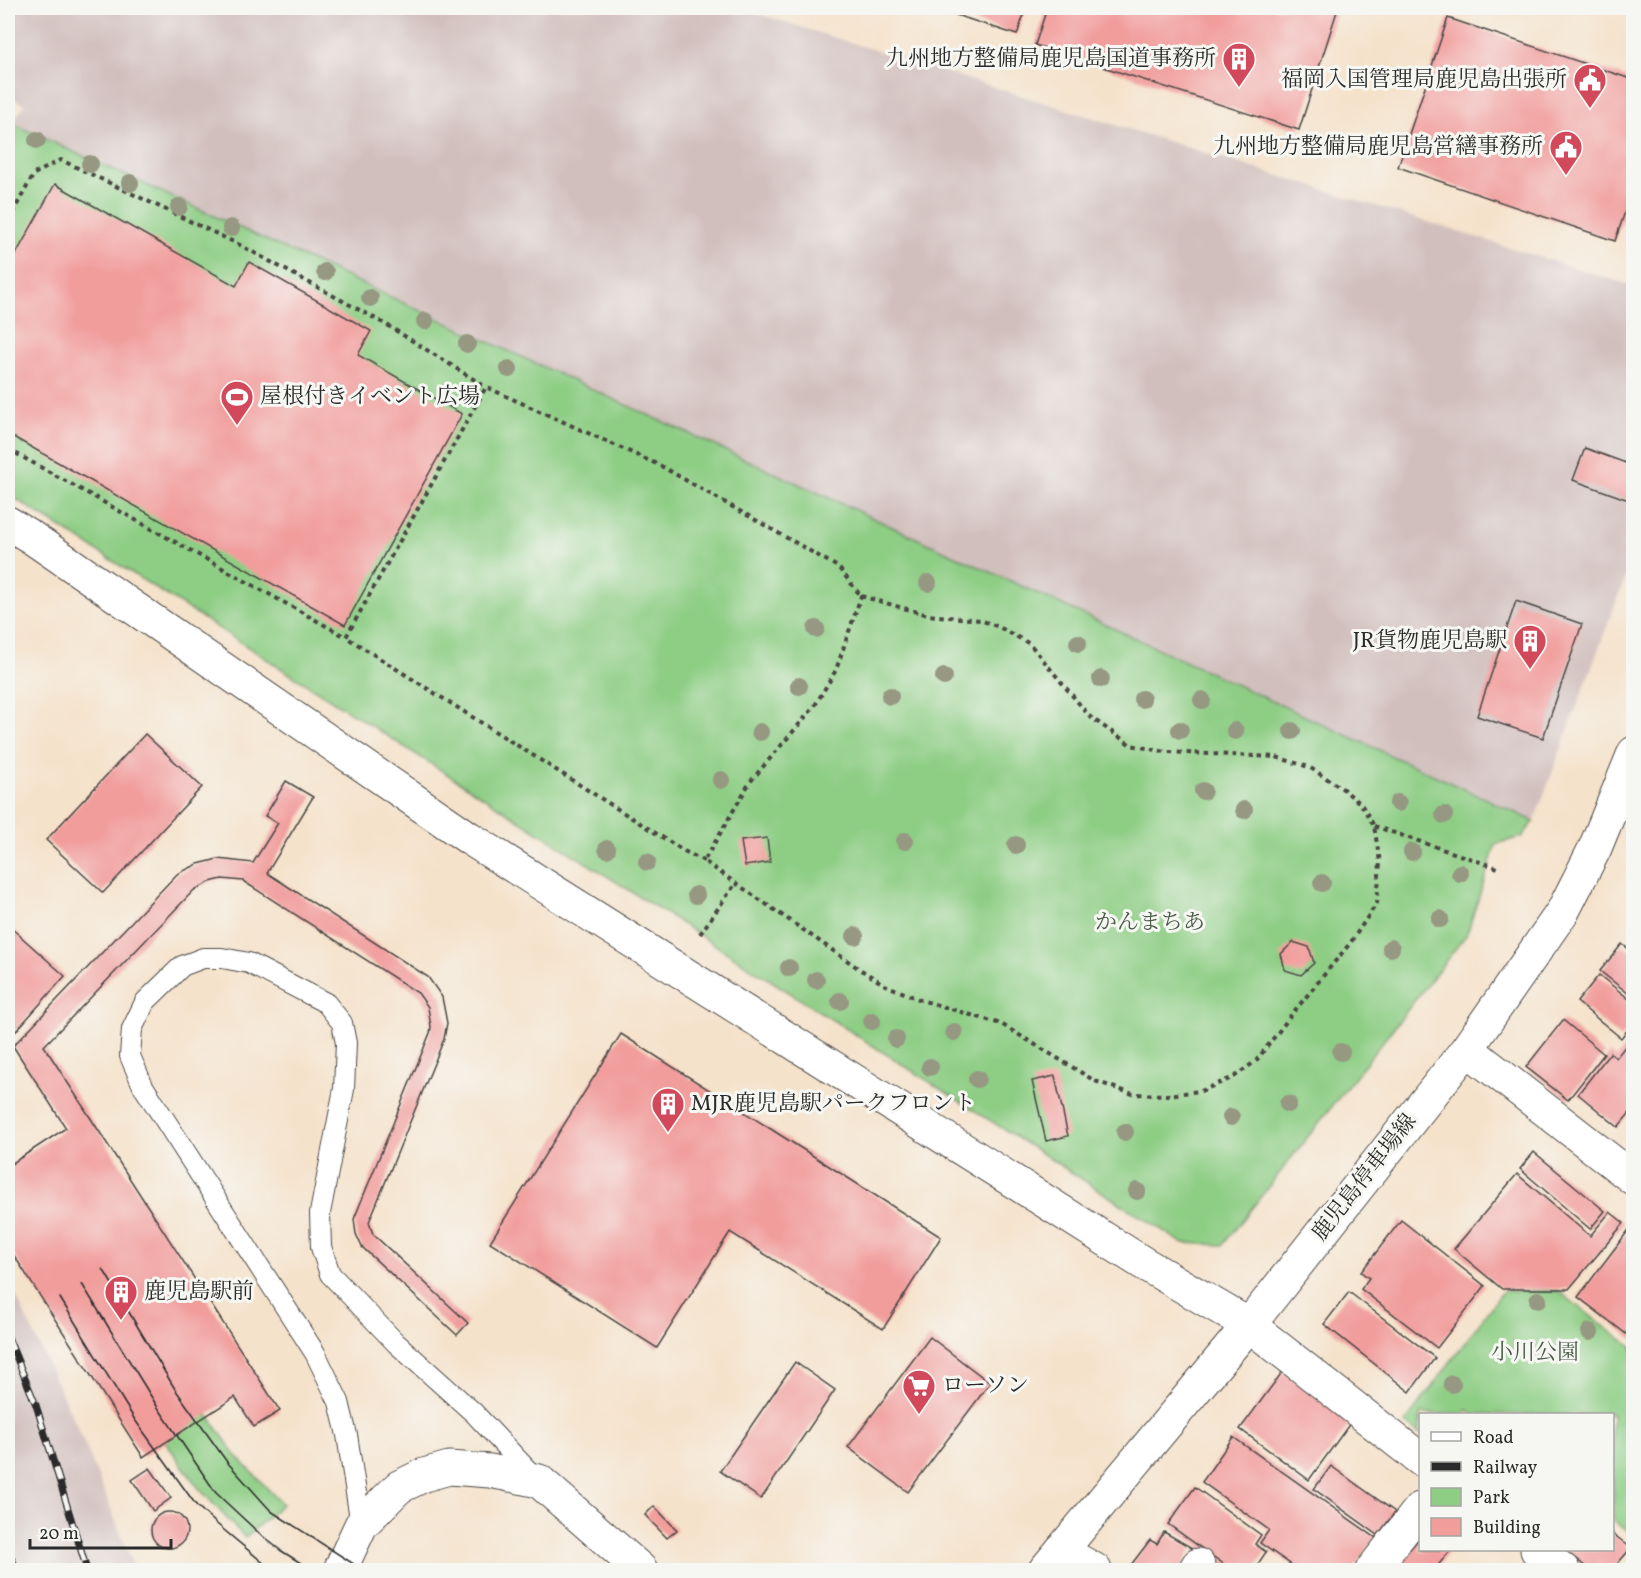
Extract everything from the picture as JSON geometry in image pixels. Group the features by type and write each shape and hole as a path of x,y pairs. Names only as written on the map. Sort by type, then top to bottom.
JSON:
{"street":[{"path":"8,523 41,543 470,838 1143,1263 1249,1325 1419,1458"},
{"name":"鹿児島停車場線","path":"1053,1561 1249,1325 1467,1049 1563,910 1595,848 1634,753"},
{"path":"1467,1049 1634,1179"},
{"path":"340,1570 361,1525 399,1487 424,1475 449,1468 490,1471 539,1481 641,1570"},
{"path":"1372,1570 1419,1510"},
{"path":"1538,1551 1563,1570"},
{"path":"1053,1561 1095,1570"}],"lane":[{"path":"361,1525 347,1435 339,1402 315,1353 143,1086 130,1056 132,1029 145,1002 182,966 203,958 222,958 249,963 326,1003 342,1023 346,1043 344,1089 320,1213 321,1247 330,1274 396,1342 474,1413 539,1481"}],"path":[{"path":"8,221 34,174 61,160 238,244 387,325 486,387 661,466 838,567 861,596 928,615 980,620 999,627 1029,644 1090,717 1131,745 1166,752 1276,758 1309,767 1361,804 1374,826 1380,862 1377,903 1351,942 1256,1061 1234,1077 1201,1091 1167,1095 1133,1094 1095,1081 1001,1024 921,1000 885,985 704,861 346,637 8,449"},
{"path":"346,637 486,387"},
{"path":"704,861 750,782 814,707 836,670 861,596"},
{"path":"1374,826 1501,868"},
{"path":"698,937 736,883"}],"shaded area":[{"path":"8,8 739,8 1633,286 1633,557 1534,821 11,123 25,105 8,95"},
{"path":"8,1279 85,1444 135,1570 8,1570"}],"green space":[{"name":"かんまちあ","path":"11,123 1534,821 1522,837 1496,844 1467,934 1223,1245 1182,1243 8,494 8,129"},
{"name":"小川公園","path":"1503,1291 1558,1291 1633,1348 1633,1536 1614,1521 1614,1413 1472,1413 1468,1410 1465,1413 1419,1413 1419,1434 1405,1423"},
{"path":"203,1408 235,1454 282,1504 245,1538 197,1486 162,1437"}],"building":[{"path":"942,8 1026,8 1017,35 941,10"},
{"name":"九州地方整備局鹿児島国道事務所","path":"1047,8 1338,8 1299,130 1035,45"},
{"path":"1448,18 1634,80 1634,201 1629,200 1615,241 1398,167"},
{"name":"屋根付きイベント広場","path":"55,184 236,286 249,262 371,331 358,355 462,414 345,625 8,434 8,261 11,263"},
{"path":"1585,448 1634,466 1634,502 1573,480"},
{"name":"JR貨物鹿児島駅","path":"1516,601 1582,624 1543,738 1477,716"},
{"path":"145,734 202,787 103,893 46,840"},
{"path":"286,781 313,797 267,873 428,977 442,997 447,1023 444,1039 369,1222 373,1234 468,1323 457,1335 362,1247 356,1234 354,1219 430,1033 428,1007 418,993 243,881 222,879 210,882 194,890 44,1046 280,1411 254,1427 235,1397 143,1457 8,1246 8,1166 66,1128 13,1046 177,874 198,864 218,859 253,863 278,823 265,816"},
{"path":"767,838 770,862 745,866 741,841"},
{"path":"8,925 65,976 8,1040"},
{"path":"1293,942 1309,947 1314,963 1301,975 1285,970 1281,954"},
{"path":"1622,944 1634,953 1634,998 1600,971"},
{"path":"1599,975 1634,1003 1634,1022 1621,1038 1577,1002"},
{"path":"1563,1020 1604,1054 1568,1100 1526,1067"},
{"name":"MJR鹿児島駅パークフロント","path":"621,1034 941,1237 883,1329 730,1232 657,1348 490,1242"},
{"path":"1634,1035 1634,1108 1618,1127 1578,1094 1610,1053 1616,1058"},
{"path":"1055,1076 1068,1136 1046,1141 1032,1081"},
{"path":"1534,1152 1605,1211 1590,1229 1520,1169"},
{"path":"1517,1174 1590,1236 1610,1212 1624,1223 1569,1289 1502,1289 1454,1249"},
{"path":"1401,1220 1485,1286 1437,1348 1361,1289 1369,1278 1361,1272"},
{"path":"1634,1223 1634,1340 1578,1297"},
{"path":"1349,1292 1435,1358 1410,1392 1324,1324"},
{"name":"ローソン","path":"930,1337 990,1383 908,1492 848,1447"},
{"path":"795,1362 835,1390 761,1499 720,1471"},
{"path":"1283,1371 1351,1422 1309,1480 1240,1429"},
{"path":"1233,1437 1376,1538 1353,1570 1299,1570 1260,1543 1269,1530 1202,1482"},
{"path":"1331,1466 1395,1512 1378,1535 1314,1489"},
{"path":"150,1468 171,1498 153,1511 132,1480"},
{"path":"1195,1487 1261,1535 1255,1544 1266,1552 1254,1570 1232,1570 1168,1524"},
{"path":"654,1506 677,1530 667,1538 645,1515"},
{"path":"169,1512 182,1517 187,1530 182,1543 169,1548 156,1543 151,1530 156,1517"},
{"path":"1164,1532 1192,1548 1180,1570 1127,1570 1150,1540 1157,1544"},
{"path":"1614,1535 1631,1548 1612,1570 1590,1570 1567,1552 1614,1551"},
{"path":"1419,1538 1419,1551 1450,1551 1434,1570 1393,1570"}],"tram line":[{"path":"103,1269 175,1389 227,1462 271,1511 363,1570"},
{"path":"82,1284 157,1406 216,1493 260,1534 312,1570"},
{"path":"60,1298 135,1420 196,1505 272,1570"}],"railway":[{"path":"8,1337 36,1405 87,1570"},
{"path":"8,1551 17,1570"}],"place":[{"name":"九州地方整備局鹿児島国道事務所","path":"1239,88"},
{"name":"福岡入国管理局鹿児島出張所","path":"1590,109"},
{"name":"九州地方整備局鹿児島営繕事務所","path":"1566,176"},
{"name":"屋根付きイベント広場","path":"237,426"},
{"name":"JR貨物鹿児島駅","path":"1530,670"},
{"name":"MJR鹿児島駅パークフロント","path":"668,1133"},
{"name":"鹿児島駅前","path":"121,1321"},
{"name":"ローソン","path":"919,1415"}]}
